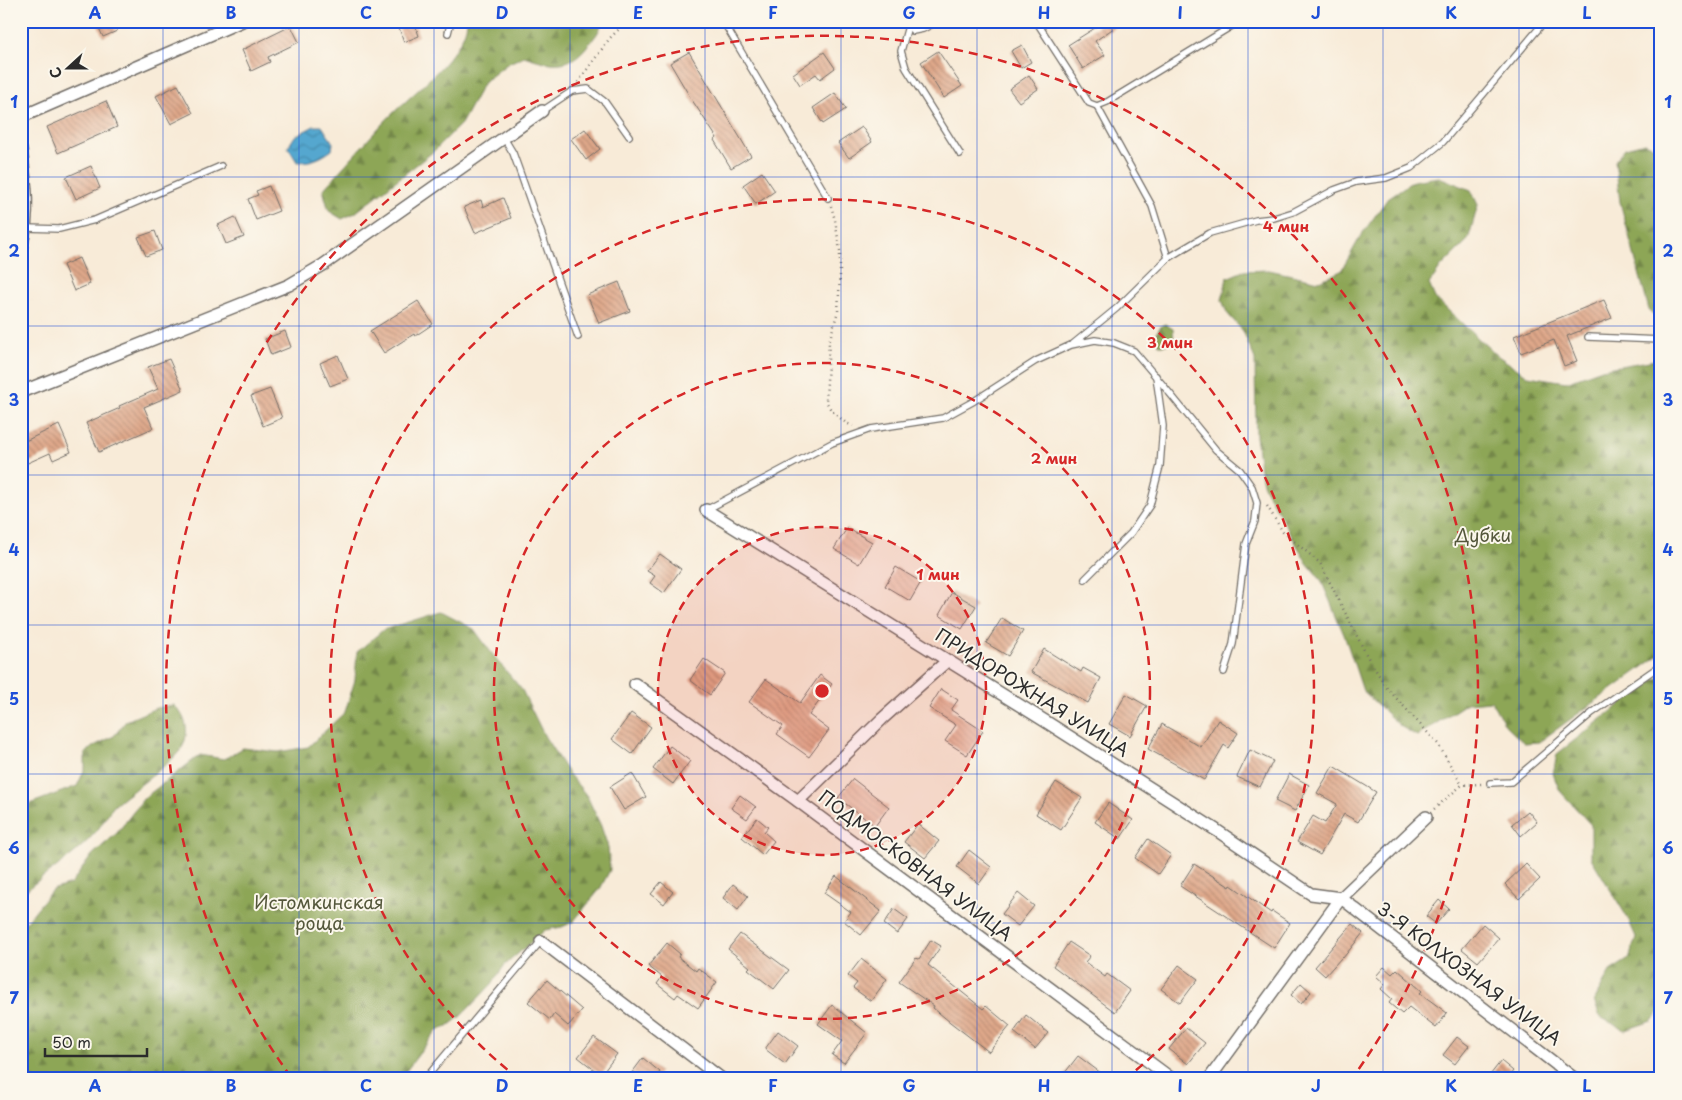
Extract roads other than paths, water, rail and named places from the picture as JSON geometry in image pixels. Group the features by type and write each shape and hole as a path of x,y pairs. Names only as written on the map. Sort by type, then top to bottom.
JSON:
{"street":[{"path":"21,117 242,21"},
{"path":"21,392 289,285 323,265 542,111"},
{"path":"21,150 26,184 27,228 21,248"},
{"name":"ПРИДОРОЖНАЯ УЛИЦА","path":"706,510 1045,721 1208,825 1311,894 1340,898"},
{"path":"798,801 882,719 948,661"},
{"name":"ПОДМОСКОВНАЯ УЛИЦА","path":"635,684 798,801 1172,1079"},
{"path":"1209,1079 1340,898 1426,816"},
{"name":"3-Я КОЛХОЗНАЯ УЛИЦА","path":"1340,898 1575,1079"},
{"path":"541,941 722,1079"}],"lane":[{"path":"448,33 451,21"},
{"path":"723,21 828,198"},
{"path":"906,24 913,31 923,29 938,21"},
{"path":"1036,21 1089,103 1097,106 1152,206 1168,258"},
{"path":"1218,21 1224,30"},
{"path":"1097,106 1107,102 1240,21"},
{"path":"1071,345 1116,308 1168,258 1210,233 1294,212 1334,190 1356,182 1386,178 1411,168 1443,142 1545,21"},
{"path":"906,24 901,51 906,68 960,154"},
{"path":"542,111 572,91 588,89 605,102 630,136"},
{"path":"504,137 513,152 578,337"},
{"path":"27,228 59,229 95,220 221,166"},
{"path":"1588,337 1661,340"},
{"path":"706,510 832,443 864,431 903,423 943,418 974,401 1036,361 1071,345 1095,340 1114,343 1134,351 1216,450 1240,470 1252,487 1257,503 1255,521 1246,544 1233,644 1224,672"},
{"path":"1084,579 1131,533 1150,505 1160,466 1163,426 1156,376"},
{"path":"1490,783 1511,782 1592,712 1661,665"},
{"path":"425,1079 541,941"}],"water":[{"path":"314,126 322,126 333,143 332,150 315,159 297,162 288,147 295,136"}],"park label":[{"name":"Дубки","path":"1483,536"},
{"name":"Истомкинская роща","path":"319,913"}]}
